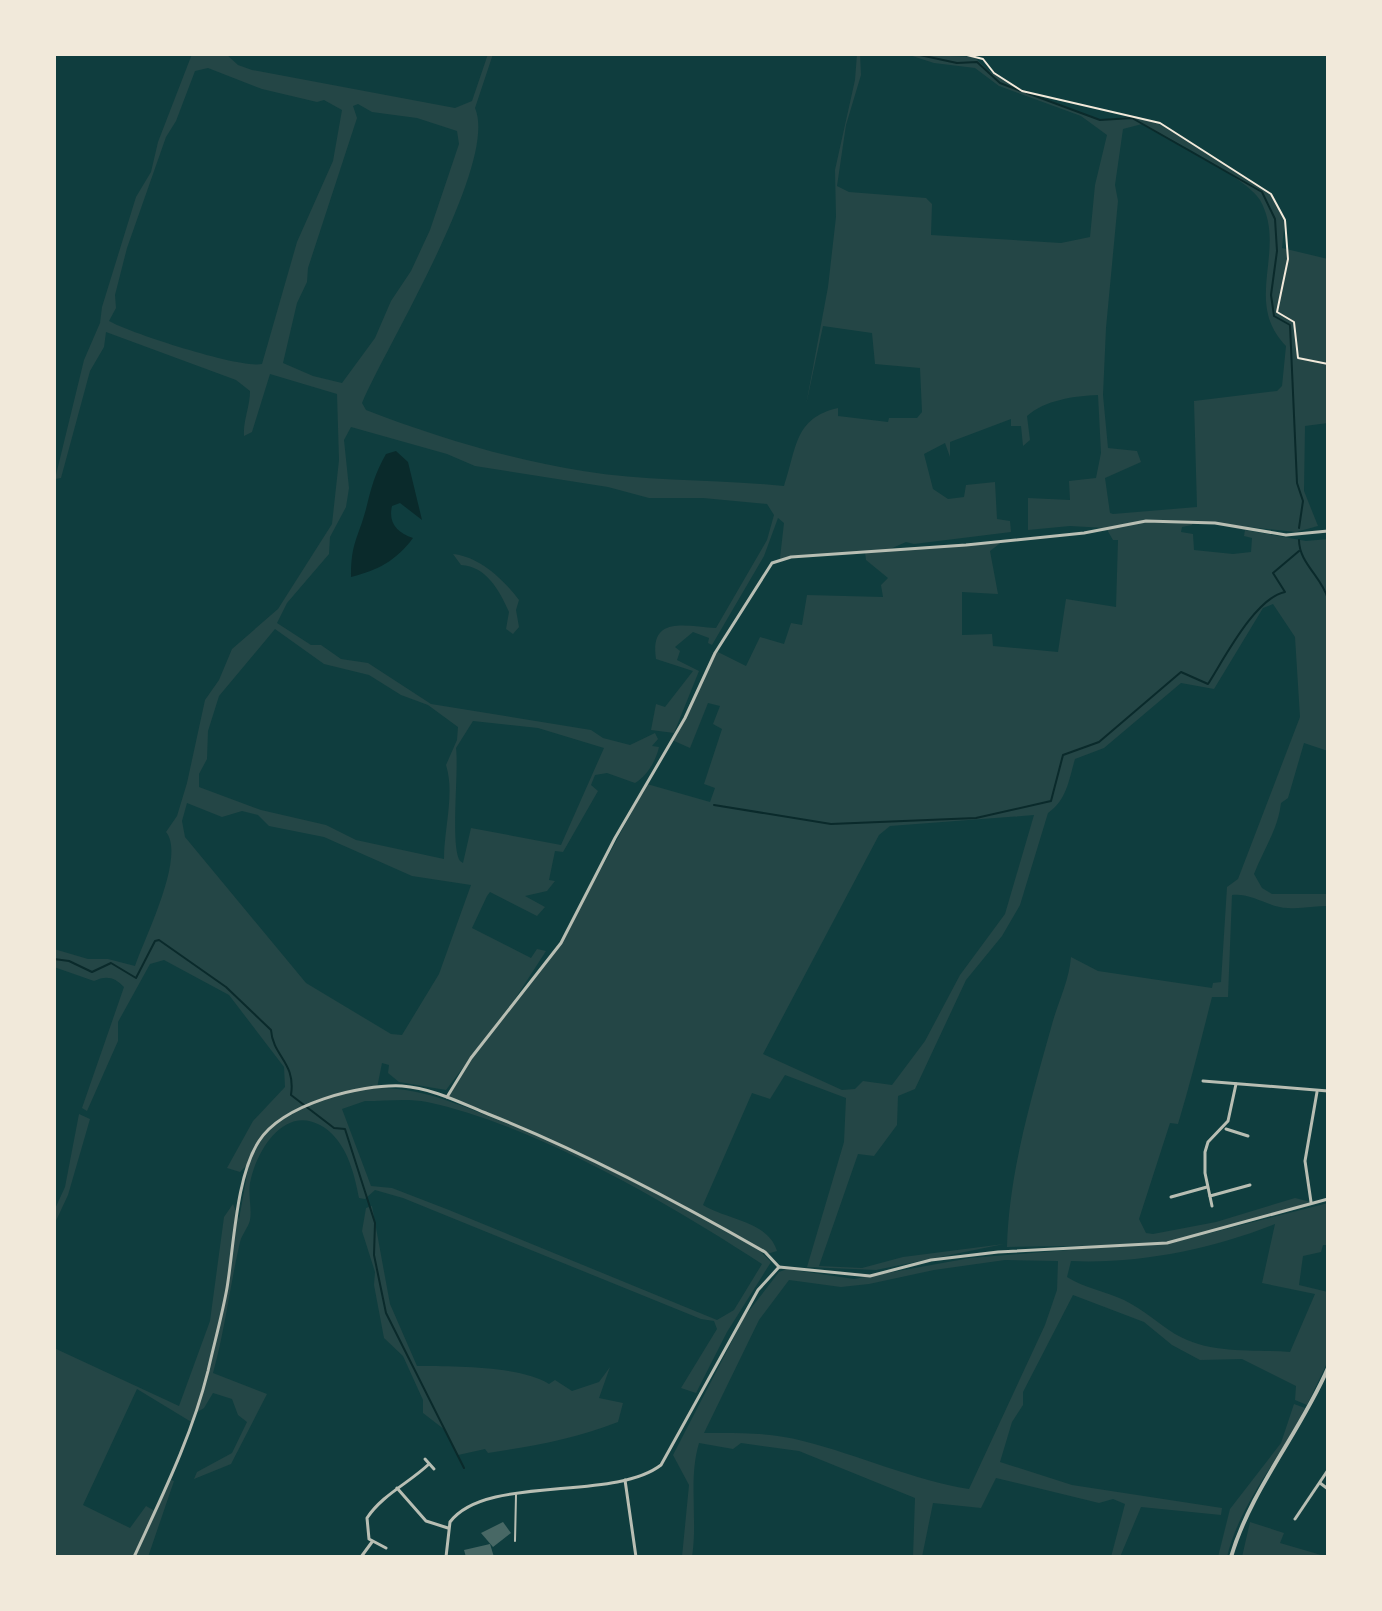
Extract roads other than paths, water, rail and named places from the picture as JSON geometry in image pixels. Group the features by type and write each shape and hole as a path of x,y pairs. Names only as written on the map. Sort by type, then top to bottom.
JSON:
{"street":[{"path":"447,1097 471,1058 561,943 615,838 685,718 715,653 772,563 791,557 1074,534 1146,521 1215,523 1286,535 1328,531"},
{"path":"1212,1075 1212,1081"},
{"path":"1203,1081 1328,1091"},
{"path":"1212,1206 1207,1187 1205,1152 1208,1142 1224,1128 1236,1084"},
{"path":"134,1557 193,1423 227,1292 250,1162 259,1140 280,1119 311,1105 371,1087 404,1086 447,1097 544,1137 765,1252 779,1267 870,1276 931,1260 998,1252 1167,1243 1328,1199"},
{"path":"1311,1202 1305,1161 1317,1090"},
{"path":"1224,1128 1248,1136"},
{"path":"1210,1196 1250,1185"},
{"path":"1171,1197 1207,1187"},
{"path":"446,1557 448,1528 454,1517 472,1506 516,1495 625,1480 653,1471 670,1454 758,1290 779,1267"},
{"path":"1231,1557 1240,1529 1304,1418 1328,1368"},
{"path":"425,1459 434,1469"},
{"path":"386,1548 372,1542 366,1530 367,1518 397,1488 405,1486 429,1464"},
{"path":"1295,1519 1328,1470"},
{"path":"625,1480 636,1557"},
{"path":"1320,1483 1328,1489"},
{"path":"397,1488 426,1521 448,1528"},
{"path":"361,1557 372,1542"}],"lane":[{"path":"515,1541 516,1495"}],"waterway":[{"path":"915,54 957,63 977,62 1000,83 1021,91"},
{"path":"1027,93 1100,120 1132,118 1262,192 1275,219 1277,251 1271,295 1274,316 1290,325 1297,483 1303,501 1299,528"},
{"path":"1299,540 1303,556 1328,599"},
{"path":"714,805 831,824 976,818 1051,801 1063,755 1099,742 1181,672 1208,684 1252,617 1263,605 1285,592 1273,573 1299,551"},
{"path":"54,959 69,961 92,972 111,963 136,978 155,941 159,940 226,987 271,1030 290,1075 291,1095 334,1128 345,1129 375,1223 374,1255 386,1313 464,1468"}]}
